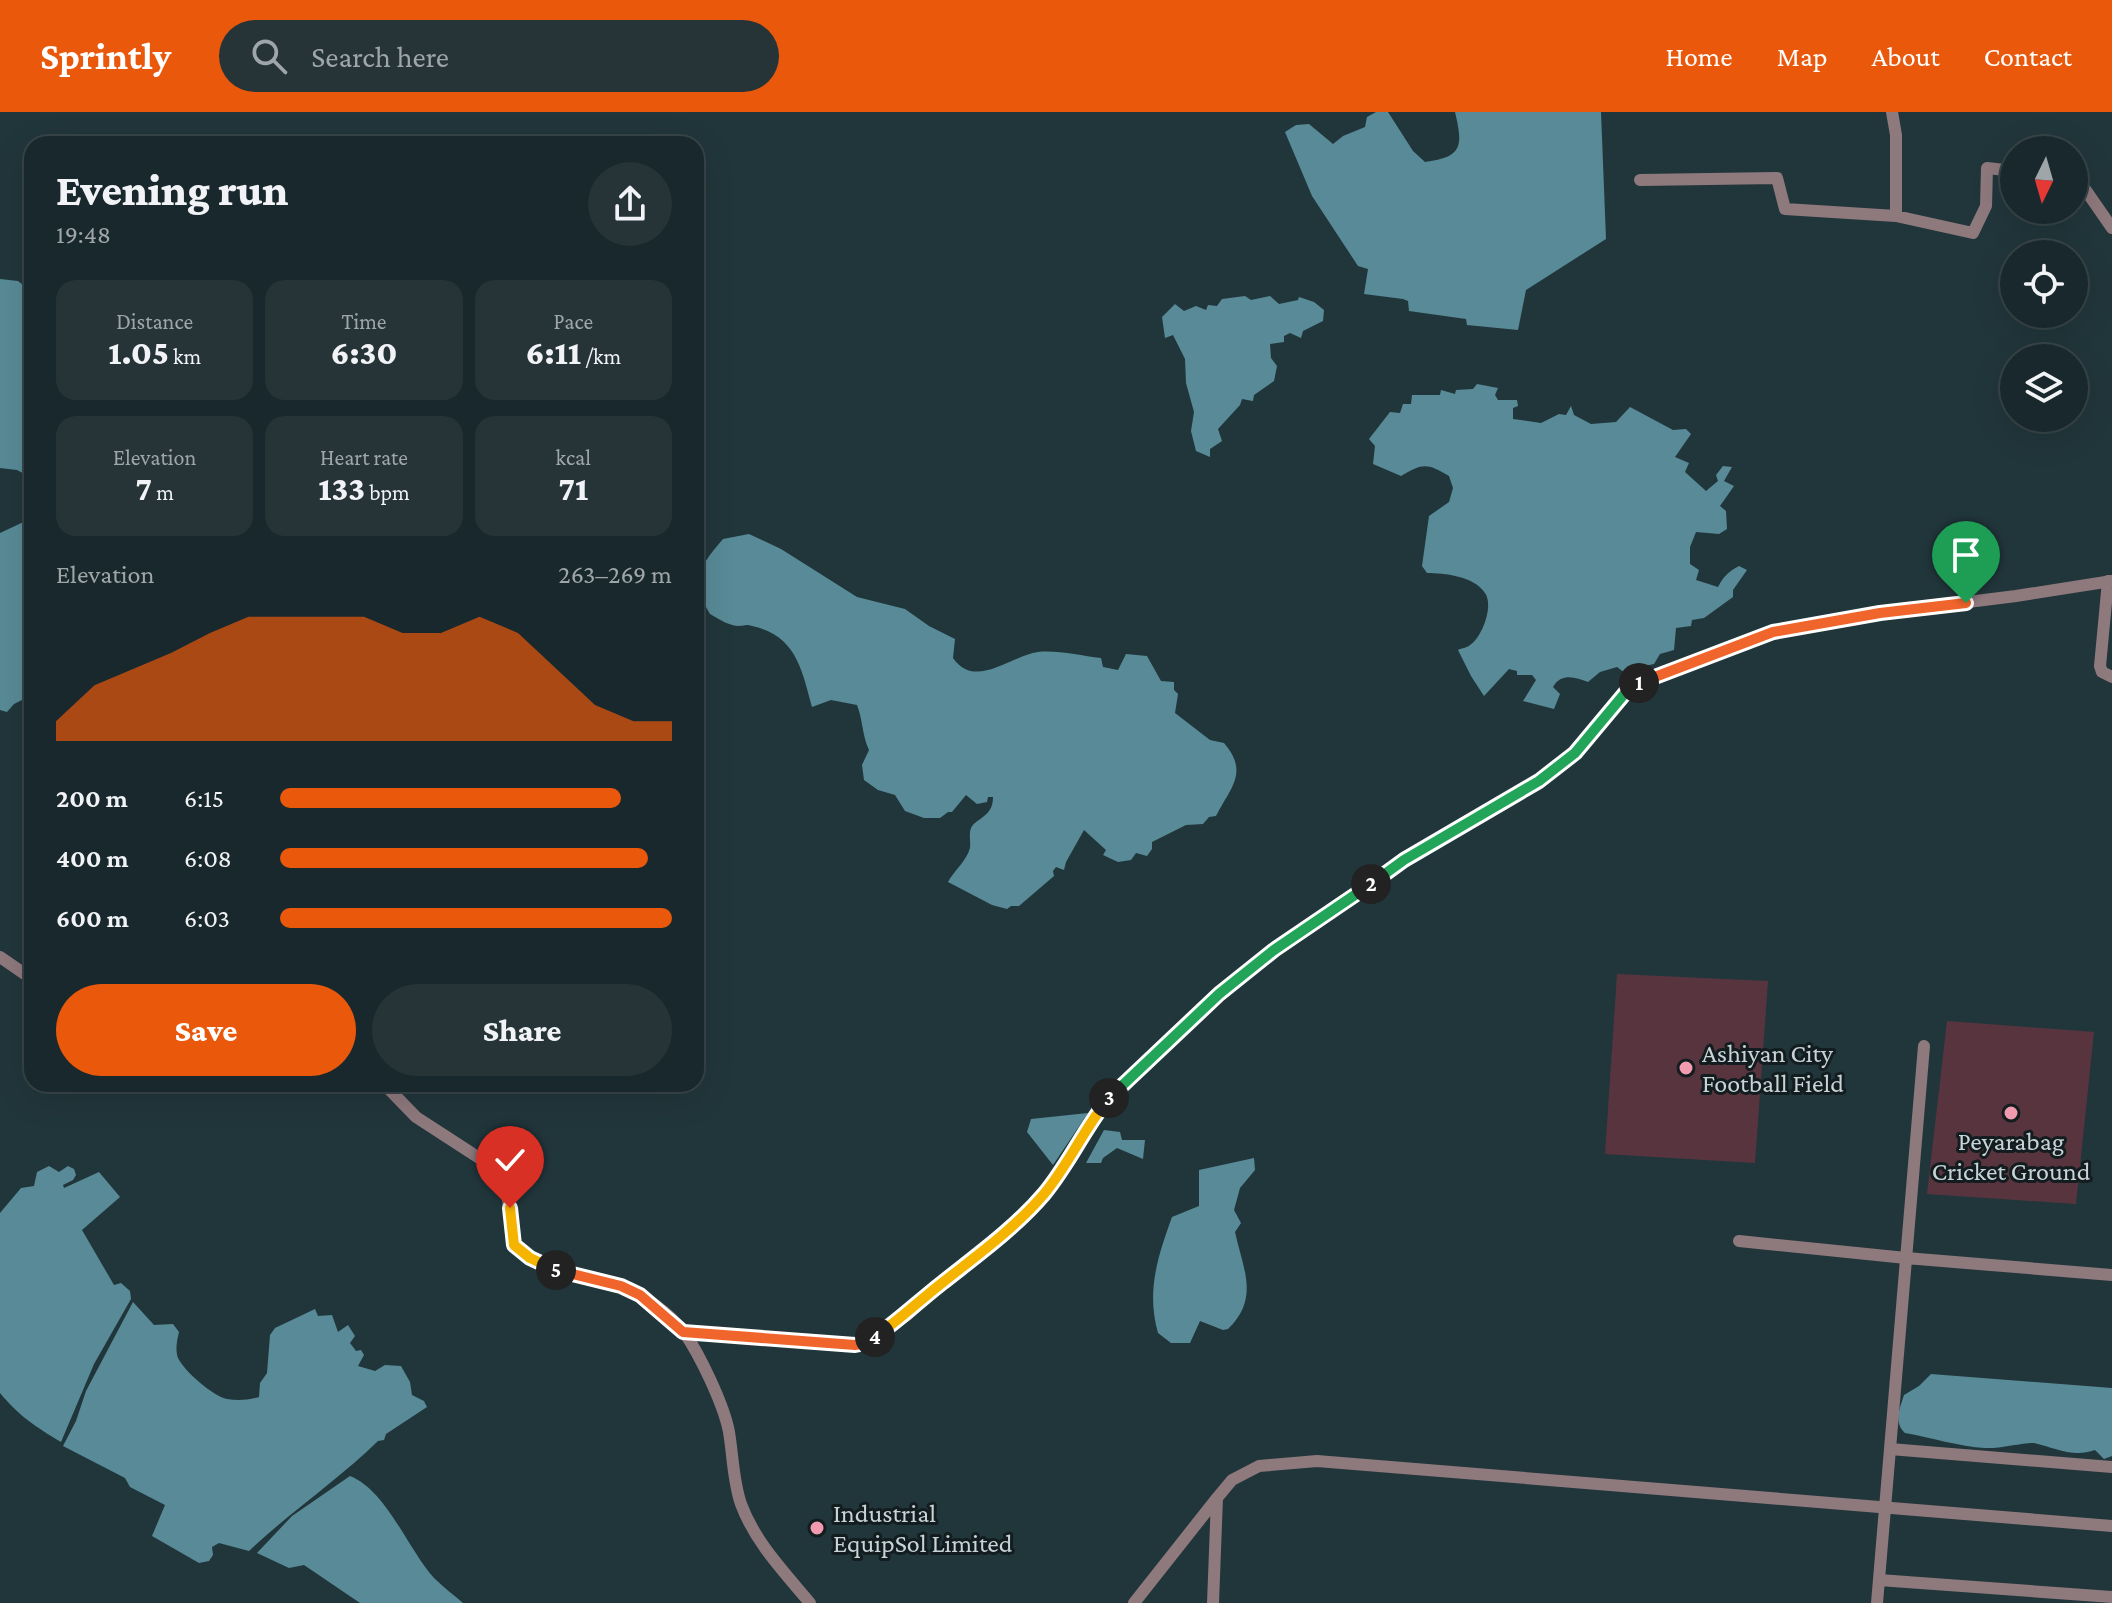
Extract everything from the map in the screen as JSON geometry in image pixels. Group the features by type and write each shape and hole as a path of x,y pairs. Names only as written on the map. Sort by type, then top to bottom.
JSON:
{"street":[{"path":"1892,112 1896,135 1896,216"},
{"path":"1640,180 1777,178 1785,209 1896,216 1973,233 1986,206 1987,168 2000,169"},
{"path":"2088,194 2112,228"},
{"path":"683,1332 855,1345 865,1343 886,1329 980,1254 1042,1197 1070,1160 1107,1100 1219,994 1274,950 1404,860 1539,781 1575,753 1631,686 1773,632 1880,613 2110,581 2100,666 2102,672 2112,677"},
{"path":"0,957 24,974"},
{"path":"1877,1603 1924,1046"},
{"path":"392,1092 416,1117 493,1167 507,1189 514,1245 520,1251 552,1268 621,1286 640,1295 683,1332 721,1405 729,1430 735,1479 751,1528 810,1603"},
{"path":"1739,1241 2112,1275"},
{"path":"1890,1449 2112,1467"},
{"path":"1134,1603 1232,1480 1259,1466 1317,1461 2112,1526"},
{"path":"1213,1603 1217,1498"},
{"path":"1879,1580 2112,1597"}],"shaded area":[{"name":"Ashiyan City Football Field","path":"1617,974 1768,981 1755,1163 1605,1154"},
{"name":"Peyarabag Cricket Ground","path":"1947,1021 2094,1032 2076,1204 1927,1194"}],"water":[{"path":"1376,112 1388,112 1413,151 1425,162 1447,157 1457,148 1459,133 1455,112 1601,112 1606,239 1526,290 1518,330 1467,325 1466,319 1409,311 1408,301 1403,299 1364,294 1368,269 1358,266 1312,196 1285,132 1296,125 1309,124 1333,144 1365,127 1367,117"},
{"path":"0,279 18,281 24,286 24,474 0,468"},
{"path":"1245,296 1251,300 1270,296 1279,304 1298,300 1299,297 1314,302 1324,310 1323,321 1303,331 1301,338 1290,333 1284,336 1284,342 1270,344 1271,358 1277,366 1274,381 1254,395 1253,401 1242,399 1218,429 1222,441 1210,449 1210,457 1196,451 1191,431 1194,412 1186,383 1185,359 1173,335 1165,338 1162,317 1175,304 1184,311 1196,306 1206,310 1208,305 1217,306 1222,299"},
{"path":"1477,384 1498,388 1495,395 1498,400 1517,400 1513,419 1541,423 1559,414 1566,415 1571,406 1574,415 1591,424 1616,422 1630,407 1673,430 1686,429 1691,434 1675,457 1689,463 1685,472 1706,491 1718,481 1716,475 1723,466 1732,467 1724,481 1734,486 1720,506 1726,511 1727,529 1719,534 1696,532 1690,547 1690,564 1699,570 1696,580 1718,587 1735,568 1739,566 1747,570 1733,590 1733,597 1704,618 1692,620 1691,626 1676,628 1674,650 1660,654 1654,664 1639,667 1629,676 1617,667 1600,672 1588,682 1573,678 1560,680 1553,687 1560,694 1554,709 1523,701 1536,680 1532,675 1517,675 1517,671 1509,669 1484,696 1458,650 1469,646 1479,635 1488,605 1485,593 1474,583 1450,575 1427,573 1422,566 1429,516 1449,502 1453,488 1449,476 1425,466 1401,476 1373,464 1375,446 1369,439 1390,412 1400,413 1403,404 1411,404 1412,395 1440,395 1441,390 1455,394 1456,390 1473,389"},
{"path":"24,522 24,699 7,712 0,710 0,533"},
{"path":"749,534 781,549 857,597 905,609 955,639 953,658 972,671 993,668 1038,652 1101,658 1103,667 1118,670 1126,654 1147,656 1161,681 1174,682 1174,690 1178,694 1175,713 1210,740 1224,743 1231,753 1236,771 1232,788 1216,816 1209,817 1203,824 1186,825 1152,842 1147,856 1136,853 1131,860 1118,862 1103,855 1106,850 1084,830 1064,870 1056,867 1054,876 1019,906 1007,909 992,905 948,882 970,848 971,828 990,810 993,797 977,804 966,795 952,812 940,818 924,818 905,811 895,795 878,790 864,780 862,765 869,750 857,705 831,700 812,707 795,656 779,637 749,625 728,624 710,614 704,602 704,564 723,539"},
{"path":"1088,1113 1053,1165 1027,1132 1031,1119"},
{"path":"1104,1130 1120,1132 1122,1140 1145,1140 1143,1159 1117,1148 1101,1163 1086,1163"},
{"path":"1254,1158 1255,1170 1240,1188 1234,1210 1241,1223 1235,1232 1245,1271 1244,1306 1228,1329 1200,1321 1190,1343 1171,1343 1158,1333 1153,1288 1158,1260 1172,1217 1199,1206 1199,1170"},
{"path":"49,1166 59,1172 68,1166 74,1169 76,1175 63,1185 64,1188 99,1172 120,1197 82,1230 114,1285 121,1283 130,1291 131,1299 94,1364 61,1442 28,1420 0,1393 0,1213 21,1188 34,1186 37,1172"},
{"path":"133,1302 154,1325 173,1324 179,1332 177,1352 181,1363 221,1397 239,1400 259,1397 260,1383 267,1373 270,1335 275,1328 315,1309 318,1316 332,1315 338,1332 348,1325 355,1336 350,1343 364,1355 358,1366 375,1371 385,1365 401,1366 410,1382 412,1395 424,1401 427,1407 386,1434 384,1440 378,1441 249,1551 219,1543 212,1547 213,1555 209,1561 199,1563 152,1536 165,1505 130,1487 125,1478 63,1446 86,1391"},
{"path":"1931,1374 2112,1388 2112,1456 2104,1459 2095,1450 2072,1453 2034,1443 1975,1447 1905,1433 1898,1420 1904,1395"},
{"path":"350,1476 375,1494 424,1566 463,1603 360,1603 304,1565 289,1568 257,1553 292,1516"}],"place":[{"name":"Ashiyan City Football Field","path":"1686,1068"},
{"name":"Peyarabag Cricket Ground","path":"2011,1113"},
{"name":"Industrial EquipSol Limited","path":"817,1528"}],"route":[{"path":"510,1208 514,1245 520,1251 552,1268 621,1286 640,1295 683,1332 855,1345 865,1343 907,1315 1042,1197 1070,1160 1107,1100 1219,994 1274,950 1404,860 1539,781 1575,753 1631,686 1773,632 1880,613 1966,603"}]}
